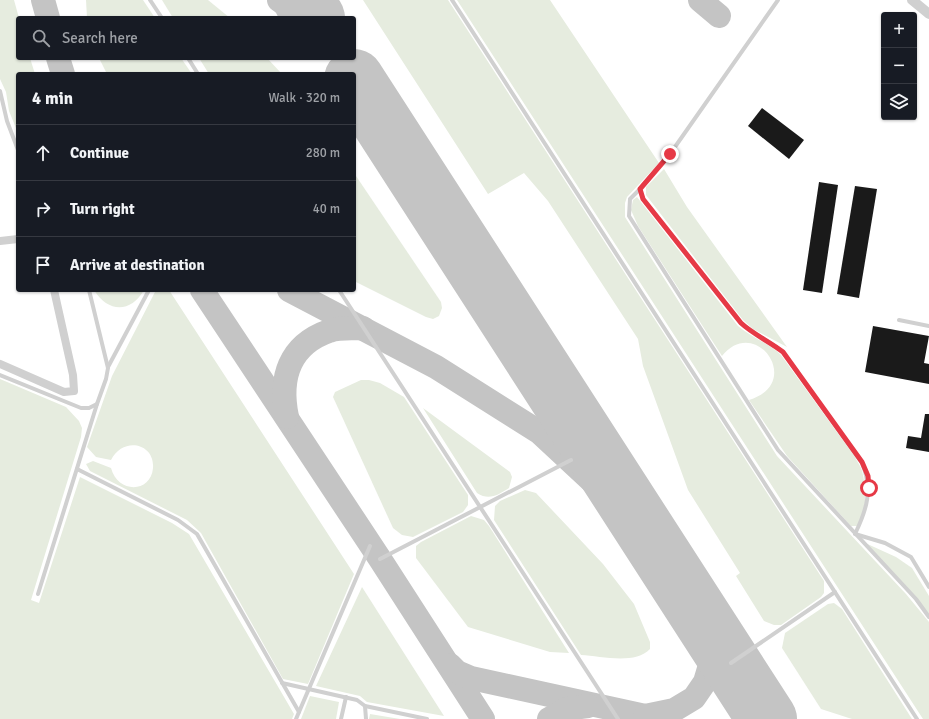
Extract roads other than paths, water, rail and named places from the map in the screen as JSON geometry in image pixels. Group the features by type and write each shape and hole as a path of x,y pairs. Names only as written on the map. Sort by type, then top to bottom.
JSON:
{"street":[{"path":"912,0 929,14"},
{"path":"0,241 16,239"},
{"path":"0,364 64,392 70,393 74,391 73,375 54,292"}],"lane":[{"path":"150,0 161,16"},
{"path":"452,0 917,719"},
{"path":"778,0 670,154 630,199 629,216 778,450 916,599 929,616"},
{"path":"189,60 197,72"},
{"path":"0,91 13,140 16,146"},
{"path":"640,189 643,199 741,323 752,333 772,343 783,352 862,462 868,476 869,488 863,518 856,534"},
{"path":"89,292 108,368"},
{"path":"38,594 106,379 108,368 148,292"},
{"path":"340,292 618,719"},
{"path":"899,320 929,326"},
{"path":"0,375 81,408 89,408 97,404"},
{"path":"380,559 571,460"},
{"path":"77,469 178,520 197,534 299,712"},
{"path":"856,534 885,543 911,557 929,587"},
{"path":"296,719 370,546"},
{"path":"731,663 835,592"},
{"path":"282,683 357,700 365,706 427,719"},
{"path":"341,719 346,697"},
{"path":"365,706 366,719"}]}
